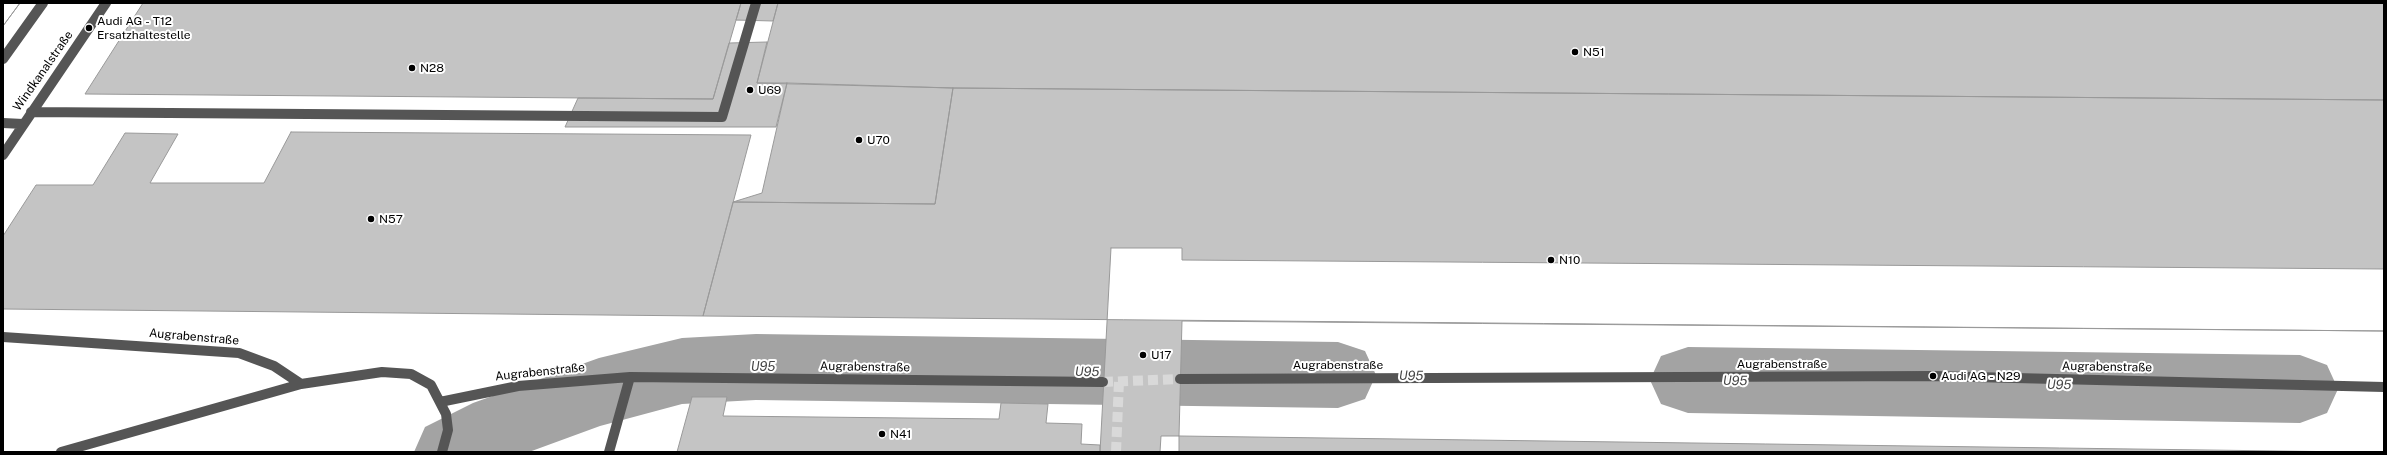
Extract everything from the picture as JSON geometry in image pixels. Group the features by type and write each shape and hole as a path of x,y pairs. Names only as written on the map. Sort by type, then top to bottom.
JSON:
{"lane":[{"path":"3,59 43,3"},
{"name":"Windkanalstraße","path":"3,155 106,3"},
{"path":"31,112 722,116 756,3"},
{"path":"3,123 23,124"},
{"name":"Augrabenstraße","path":"3,337 239,353 274,366 301,384"},
{"path":"61,452 301,384 382,372 411,374 432,385 446,414 448,430 442,452"},
{"name":"Augrabenstraße","path":"1180,379 1934,376 2384,387"},
{"path":"609,452 630,378"},
{"name":"Augrabenstraße","path":"440,402 518,386 630,378 1103,382"}],"building":[{"path":"3,3 20,3 3,26"},
{"path":"3,3 20,3 3,26"},
{"name":"N28","path":"143,3 741,3 713,99 85,94"},
{"path":"741,3 778,3 773,21 736,20"},
{"name":"N51","path":"778,3 2384,3 2384,100 953,88 757,83"},
{"name":"U69","path":"767,42 757,83 787,83 776,127 565,127 578,98 713,99 729,43"},
{"name":"U70","path":"787,83 953,88 935,204 733,202 762,193"},
{"name":"N10","path":"953,88 2384,100 2384,331 703,316 733,202 935,204"},
{"name":"N57","path":"291,132 751,135 703,316 3,309 3,236 36,185 93,185 125,133 178,134 150,183 264,183"},
{"name":"U17","path":"1111,248 1182,248 1182,260 2384,269 2384,331 1182,321 1179,436 1161,436 1160,452 1100,452"},
{"name":"N41","path":"692,397 727,397 723,416 999,419 1001,403 1048,404 1046,423 1082,424 1081,444 1100,445 1100,452 677,452"},
{"path":"1179,436 2353,452 1179,452"}],"waterway":[{"name":"U95","path":"453,452 500,428 599,392 682,371 756,367 1338,375"},
{"name":"U95","path":"1688,380 2300,389"}],"tunnel":[{"path":"1119,381 1180,379"},
{"path":"1103,382 1119,381"},
{"path":"1116,452 1119,381"}],"place":[{"name":"Audi AG - T12 Ersatzhaltestelle","path":"89,28"},
{"name":"N51","path":"1575,52"},
{"name":"N28","path":"412,68"},
{"name":"U69","path":"750,90"},
{"name":"U70","path":"859,140"},
{"name":"N57","path":"371,219"},
{"name":"N10","path":"1551,260"},
{"name":"U17","path":"1143,355"},
{"name":"Audi AG - N29","path":"1933,376"},
{"name":"N41","path":"882,434"}]}
